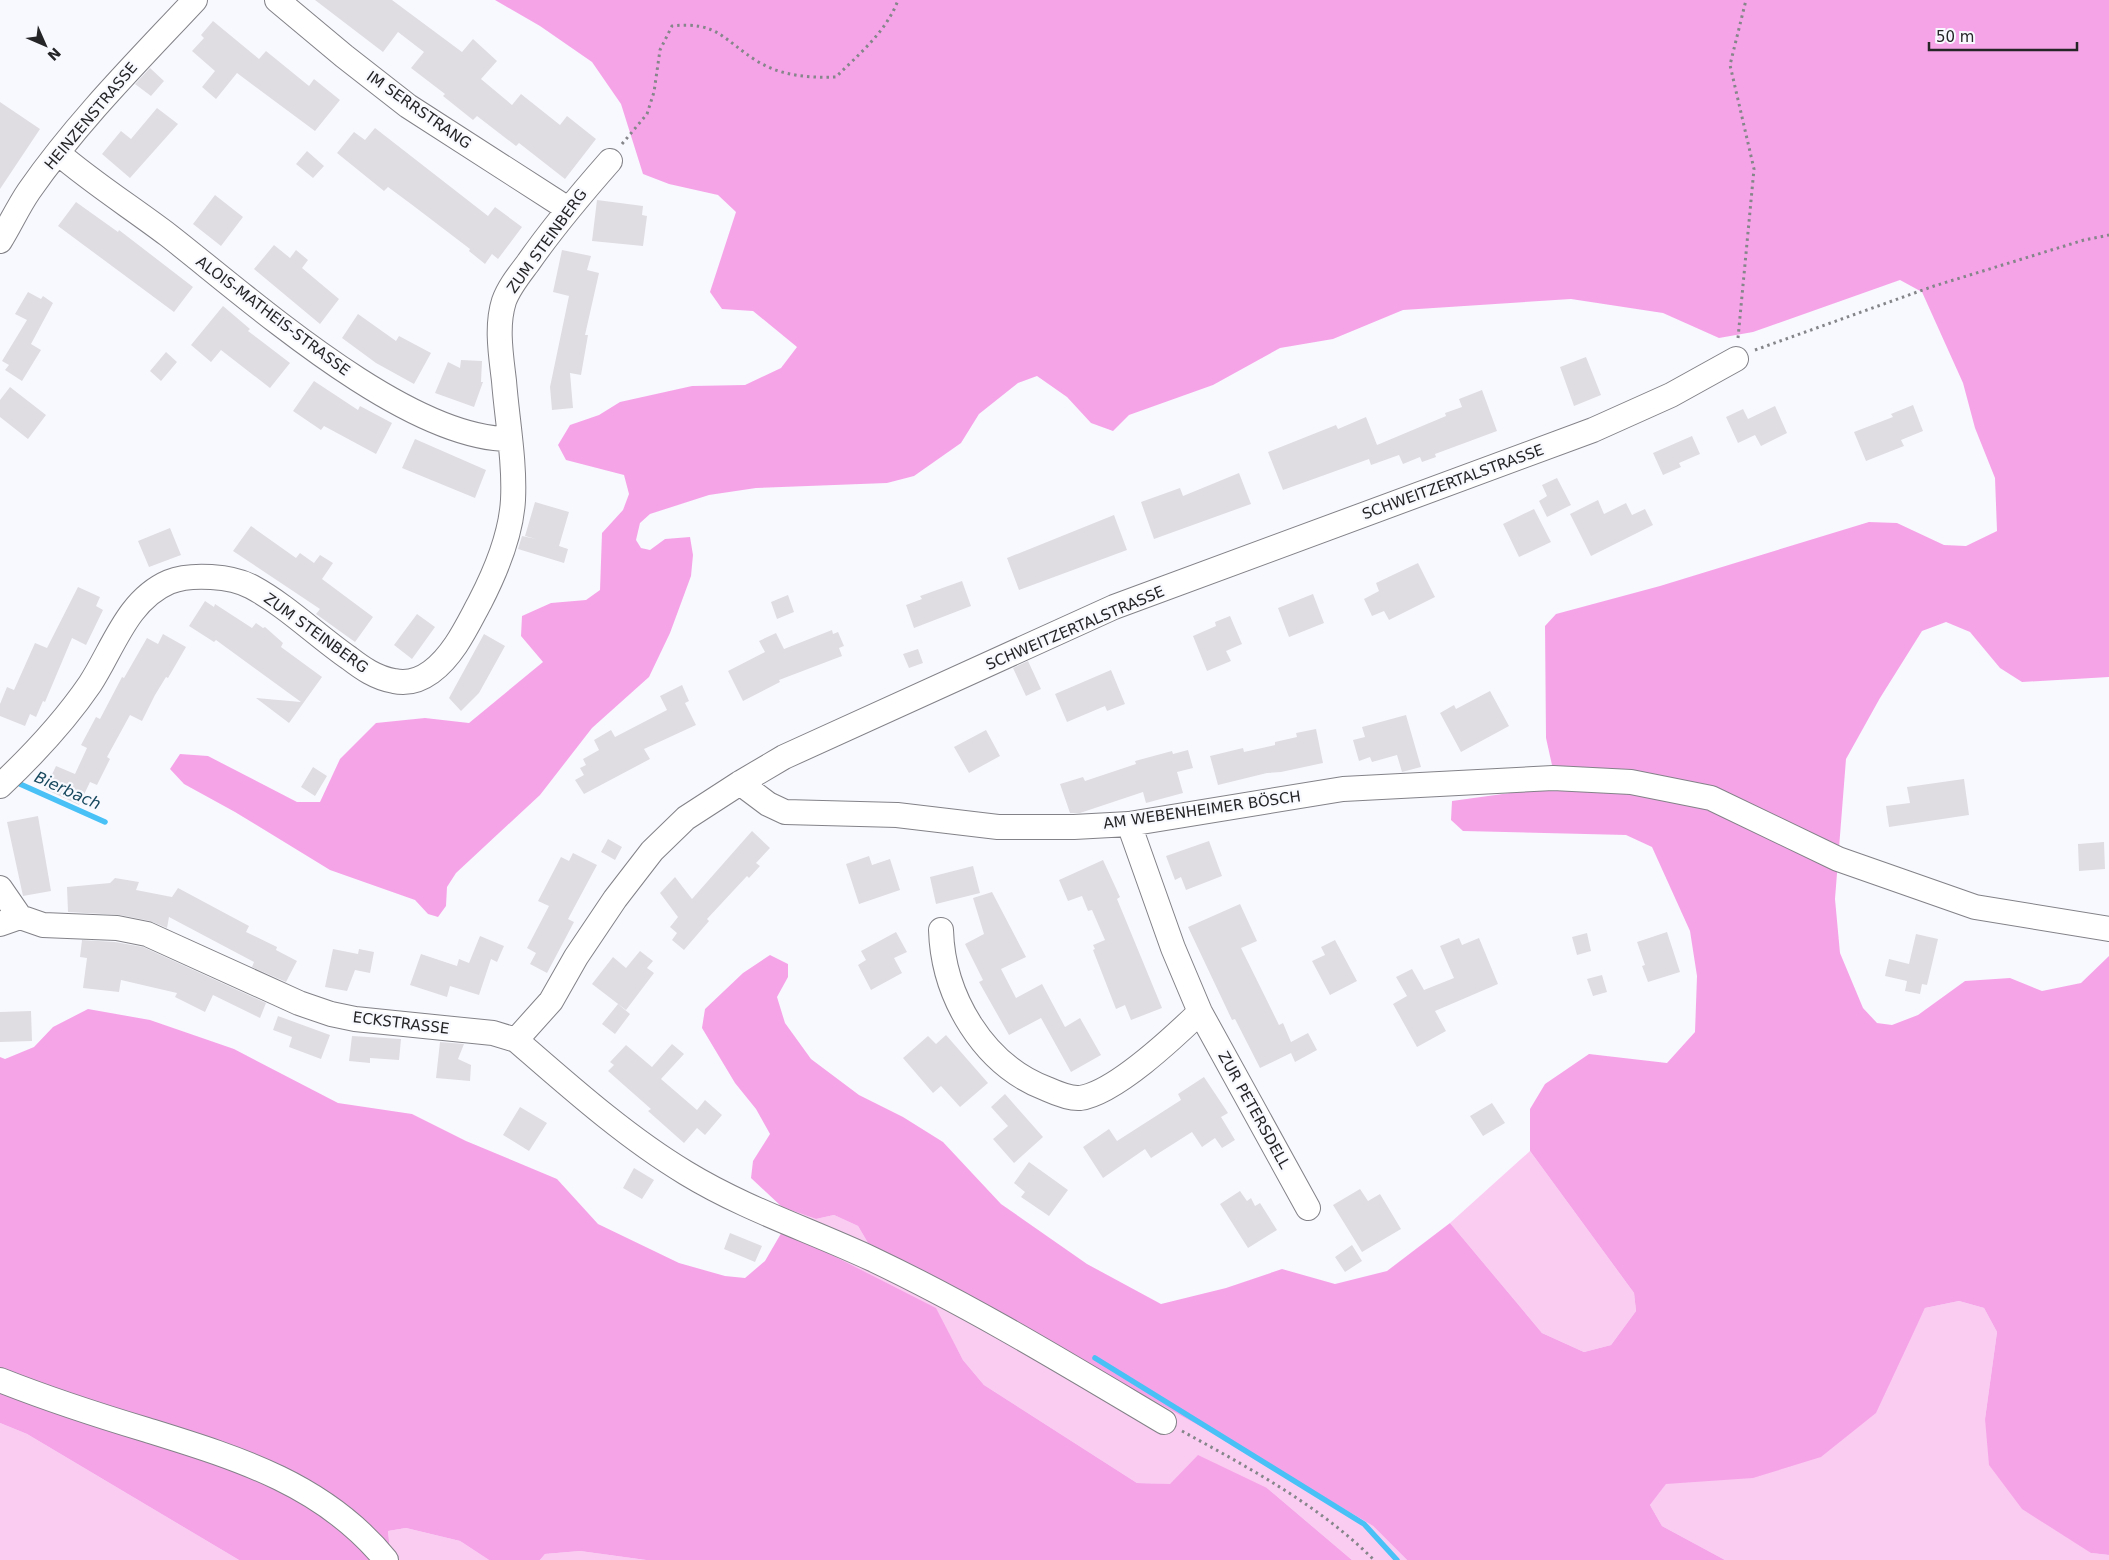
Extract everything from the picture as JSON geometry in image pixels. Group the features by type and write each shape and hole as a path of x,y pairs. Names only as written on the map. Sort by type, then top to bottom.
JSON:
{"street":[{"name":"HEINZENSTRASSE","path":"0,241 28,192 58,153 102,99 194,0"},
{"name":"IM SERRSTRANG","path":"277,0 408,106 568,209"},
{"name":"ALOIS-MATHEIS-STRASSE","path":"58,153 86,177 154,225 306,343 364,384 417,412 459,430 490,439 509,439"},
{"name":"ZUM STEINBERG","path":"0,786 30,758 60,725 90,683 129,615 148,595 169,582 191,577 209,577 250,585 275,601 316,636 371,673 394,682 415,681 432,671 448,654 466,628 491,579 508,534 513,501 501,347 500,318 504,302 510,288 568,209 610,160"},
{"name":"SCHWEITZERTALSTRASSE","path":"516,1040 551,1002 576,957 598,924 652,851 686,818 740,782 784,757 1114,607 1593,430 1671,395 1736,359"},
{"name":"AM WEBENHEIMER BÖSCH","path":"740,782 768,804 785,812 897,815 998,827 1074,827 1129,824 1343,789 1553,778 1631,782 1711,798 1838,858 1974,906 2109,929"},
{"name":"ZUR PETERSDELL","path":"1129,824 1173,948 1200,1012 1308,1208"},
{"name":"ECKSTRASSE","path":"0,888 10,921 117,928 147,934 299,1003 331,1014 355,1019 493,1033 516,1040 641,1143 721,1194 777,1220 872,1259 1010,1331 1164,1422"},
{"path":"941,930 942,949 950,979 964,1012 979,1040 1003,1063 1032,1084 1058,1094 1078,1098 1099,1091 1169,1041 1200,1012"},
{"path":"0,1380 56,1402 224,1454 292,1482 332,1508 370,1540 386,1560"}],"path":[{"path":"610,160 647,114 654,92 660,50 672,26 693,24 718,31 759,62 804,78 836,77 871,42 894,10 898,0"},
{"path":"1736,359 1754,169 1730,65 1746,0"},
{"path":"1736,359 1761,347 1934,286 2084,240 2109,235"},
{"path":"1164,1422 1263,1476 1322,1516 1374,1560"}],"shaded area":[{"path":"495,0 2109,0 2109,677 2022,682 2000,668 1970,632 1946,622 1922,631 1880,698 1846,759 1835,899 1840,953 1863,1008 1877,1023 1892,1025 1918,1015 1965,981 2010,978 2042,991 2081,983 2109,956 2109,1555 2091,1553 2022,1509 1989,1465 1985,1419 1997,1332 1984,1308 1959,1301 1925,1308 1876,1413 1821,1457 1753,1478 1666,1484 1650,1505 1662,1526 1725,1560 1407,1560 1373,1526 1272,1466 868,1243 858,1226 834,1215 816,1219 782,1207 751,1178 753,1161 770,1134 756,1109 735,1083 702,1028 705,1009 743,973 770,955 788,964 788,977 777,997 785,1023 811,1059 859,1095 903,1117 943,1142 1001,1204 1087,1264 1161,1304 1226,1288 1282,1269 1335,1284 1387,1271 1450,1223 1542,1333 1584,1352 1611,1345 1636,1311 1634,1293 1530,1151 1530,1109 1545,1084 1589,1054 1667,1063 1695,1032 1697,976 1690,931 1652,847 1626,835 1463,831 1451,820 1452,801 1547,788 1552,765 1546,738 1545,626 1556,614 1660,586 1869,522 1897,523 1944,545 1966,546 1997,531 1995,478 1975,428 1963,383 1922,292 1900,280 1753,332 1719,338 1663,313 1571,299 1403,310 1333,339 1280,348 1213,385 1129,415 1113,431 1091,423 1067,397 1037,376 1018,383 979,414 961,443 914,476 887,483 756,488 709,495 650,514 640,523 636,540 641,548 650,550 665,539 690,537 693,555 691,576 670,633 649,677 592,728 540,795 456,873 447,887 446,906 438,917 428,914 415,900 330,870 235,812 184,784 170,769 180,754 208,756 297,802 320,802 340,759 376,723 425,718 469,723 543,662 521,636 522,616 551,603 586,600 600,590 602,533 623,510 629,494 624,475 566,460 558,445 570,425 599,415 620,402 692,386 745,385 781,368 797,347 753,311 722,309 710,292 736,212 718,195 669,184 643,174 621,104 592,62 540,26"},
{"path":"88,1009 150,1020 234,1049 338,1103 412,1114 466,1141 557,1179 598,1224 679,1263 725,1276 745,1278 765,1261 783,1230 936,1308 963,1360 984,1385 1137,1483 1170,1484 1198,1455 1267,1488 1352,1560 646,1560 580,1551 545,1554 540,1560 489,1560 460,1541 406,1528 388,1531 391,1560 239,1560 27,1434 0,1423 0,1057 5,1059 34,1047 53,1027"},
{"path":"1530,1151 1634,1293 1636,1311 1611,1345 1584,1352 1542,1333 1450,1223"},
{"path":"782,1207 816,1219 834,1215 858,1226 868,1243 1272,1466 1373,1526 1407,1560 1352,1560 1267,1488 1137,1483 984,1385 963,1360 935,1308 783,1230"},
{"path":"1959,1301 1984,1308 1997,1332 1985,1419 2091,1553 2109,1555 2109,1560 1725,1560 1662,1526 1650,1505 1666,1483 1709,1479 1906,1346 1925,1308"},
{"path":"0,1423 27,1434 239,1560 0,1560"},
{"path":"406,1528 460,1541 489,1560 391,1560 388,1531"},
{"path":"580,1551 646,1560 540,1560 545,1554"}],"building":[{"path":"315,0 392,0 462,52 473,39 497,61 481,79 512,105 521,94 560,125 567,116 596,139 565,179 519,143 516,146 477,116 473,120 443,96 445,94 411,68 424,52 398,32 383,52"},
{"path":"213,21 259,59 266,51 309,86 314,79 340,100 315,131 237,73 216,99 202,87 215,71 192,51 204,38 201,35"},
{"path":"150,68 164,81 151,96 135,84"},
{"path":"0,102 40,129 0,189"},
{"path":"157,108 178,124 130,178 102,154 121,131 131,139"},
{"path":"375,128 488,216 495,207 522,227 498,259 492,254 485,264 469,251 470,249 411,204 388,187 384,191 337,153 354,132 365,140"},
{"path":"307,151 324,166 313,178 296,164"},
{"path":"215,195 243,217 221,246 193,224"},
{"path":"597,200 643,206 642,215 647,216 643,246 592,241"},
{"path":"76,202 118,232 119,230 193,287 174,312 58,226"},
{"path":"274,245 290,258 296,250 308,260 302,268 339,299 320,324 254,269"},
{"path":"562,250 591,256 587,270 599,273 585,335 588,335 581,375 570,373 573,408 552,410 550,387 569,296 553,292"},
{"path":"28,292 41,299 43,296 53,303 31,344 41,350 22,381 5,370 9,365 2,361 27,320 15,314"},
{"path":"223,306 250,329 248,331 290,363 270,388 221,350 211,362 191,345"},
{"path":"358,314 396,341 399,336 431,353 414,384 376,363 342,338"},
{"path":"166,352 177,362 161,381 150,371"},
{"path":"1586,357 1601,395 1574,406 1560,367"},
{"path":"461,360 482,361 481,382 483,382 474,407 435,393 448,362 460,368"},
{"path":"314,381 358,410 360,406 392,423 376,454 324,426 321,430 293,411"},
{"path":"10,387 46,415 28,439 0,417 0,400"},
{"path":"1482,390 1497,431 1435,454 1436,457 1422,462 1420,457 1403,464 1399,455 1371,465 1369,459 1283,490 1268,452 1336,425 1338,429 1366,417 1377,445 1446,416 1445,413 1462,407 1459,399"},
{"path":"1913,405 1923,431 1901,440 1904,446 1866,461 1854,432 1893,417 1891,414"},
{"path":"1775,406 1787,433 1761,446 1755,435 1738,443 1726,417 1743,409 1748,419"},
{"path":"1692,436 1700,454 1679,463 1681,467 1663,475 1653,453"},
{"path":"415,439 486,470 475,498 402,468"},
{"path":"1239,473 1251,504 1154,539 1141,502 1180,488 1183,496"},
{"path":"1557,478 1571,505 1547,517 1539,501 1547,496 1542,485"},
{"path":"1598,500 1604,514 1626,503 1632,515 1645,509 1653,525 1591,556 1570,514"},
{"path":"535,502 569,512 559,546 568,549 564,563 518,549 522,536 536,539 525,536"},
{"path":"1534,509 1551,542 1519,557 1503,524"},
{"path":"1114,515 1127,550 1019,590 1007,558"},
{"path":"251,526 296,558 300,553 314,563 320,555 333,563 322,579 373,617 355,642 316,614 320,609 233,551"},
{"path":"170,528 181,555 149,567 138,541"},
{"path":"1418,563 1435,597 1389,620 1384,611 1372,616 1364,599 1379,591 1376,583"},
{"path":"962,581 971,606 914,628 906,605 922,599 920,596"},
{"path":"78,587 100,597 96,606 103,610 86,645 72,638 45,702 43,701 36,717 30,714 25,726 0,716 0,704 7,687 14,690 35,643 47,648"},
{"path":"1313,594 1324,623 1289,637 1278,608"},
{"path":"788,595 794,612 777,619 771,602"},
{"path":"205,601 214,607 215,604 252,628 256,623 263,628 265,627 283,643 281,647 322,677 289,723 256,698 301,702 216,640 214,642 189,626"},
{"path":"417,614 435,627 412,659 394,645"},
{"path":"1230,616 1242,644 1226,651 1231,661 1207,671 1193,636 1216,626 1215,622"},
{"path":"832,630 833,634 838,632 844,646 839,648 842,656 779,680 780,682 743,701 728,671 765,652 759,641 776,633 784,649"},
{"path":"163,634 186,647 168,678 166,677 155,695 142,721 130,715 107,757 110,759 97,785 90,782 79,805 45,789 56,766 75,774 87,748 81,745 96,717 100,719 122,677 124,678 147,638 158,644"},
{"path":"484,634 505,646 479,693 461,711 449,698"},
{"path":"918,649 923,663 909,668 903,654"},
{"path":"1028,661 1041,689 1026,696 1013,668"},
{"path":"1111,670 1125,704 1107,711 1105,706 1067,722 1055,694"},
{"path":"682,685 689,701 685,703 696,725 644,749 650,759 584,794 575,780 584,775 580,768 586,765 583,759 599,750 594,740 611,730 615,737 667,710 660,696"},
{"path":"1490,691 1509,726 1461,752 1440,713 1454,705 1456,709"},
{"path":"1406,715 1421,767 1402,772 1397,755 1372,762 1370,757 1359,761 1353,740 1365,737 1362,727"},
{"path":"1316,729 1323,763 1267,773 1218,785 1210,756 1243,748 1244,752 1275,745 1275,742 1297,737 1296,733"},
{"path":"986,730 1000,756 969,773 954,747"},
{"path":"1188,750 1193,768 1177,772 1183,793 1146,803 1143,792 1080,813 1070,813 1060,784 1083,777 1085,781 1136,764 1135,761 1172,751 1173,754"},
{"path":"313,767 327,776 315,796 301,787"},
{"path":"1964,779 1969,815 1889,827 1886,806 1910,803 1907,787"},
{"path":"38,816 51,891 23,896 7,822"},
{"path":"752,831 770,848 756,863 760,866 749,878 747,876 707,919 709,921 684,950 672,940 677,933 670,927 678,917 660,893 675,877 692,899"},
{"path":"608,839 622,847 615,860 601,852"},
{"path":"1209,841 1222,876 1186,890 1181,877 1175,880 1166,856"},
{"path":"2104,842 2105,869 2079,871 2078,844"},
{"path":"573,853 597,865 568,919 574,922 547,973 530,964 536,953 527,948 549,906 538,901 561,857 569,861"},
{"path":"869,856 872,865 890,859 900,890 859,904 846,864"},
{"path":"1103,860 1120,897 1117,899 1162,1008 1131,1020 1125,1005 1116,1009 1093,950 1095,949 1093,945 1105,940 1092,910 1088,911 1082,896 1068,901 1059,880"},
{"path":"973,866 980,893 936,904 930,877"},
{"path":"115,878 139,882 136,890 172,897 178,888 249,926 246,932 277,947 276,950 297,961 286,982 252,967 254,962 169,917 167,928 150,921 120,915 68,912 67,887 110,883"},
{"path":"992,892 1026,957 1001,969 1016,998 1042,984 1065,1027 1080,1018 1101,1055 1071,1072 1041,1018 1009,1035 979,982 983,980 965,944 984,934 973,898"},
{"path":"1240,904 1257,941 1241,948 1279,1025 1283,1023 1291,1042 1308,1033 1317,1050 1295,1062 1291,1053 1260,1068 1235,1019 1232,1020 1188,927"},
{"path":"896,932 907,952 894,958 902,973 871,990 858,965 866,960 861,951"},
{"path":"1667,932 1680,972 1648,982 1642,966 1645,965 1637,942"},
{"path":"1587,933 1591,951 1577,955 1572,937"},
{"path":"1916,934 1938,939 1927,985 1922,984 1920,994 1905,991 1907,981 1885,976 1889,959 1909,964"},
{"path":"480,936 504,946 497,962 491,959 479,995 450,986 447,997 410,985 421,954 457,966 459,959 469,963"},
{"path":"1459,938 1462,945 1479,938 1498,984 1435,1011 1446,1031 1417,1047 1393,1004 1407,996 1396,977 1412,969 1424,990 1454,978 1440,946"},
{"path":"82,940 115,942 143,947 266,1003 260,1018 213,995 205,1012 175,997 177,993 121,980 119,992 83,988 87,958 80,957"},
{"path":"1335,940 1357,981 1330,995 1312,961 1325,955 1321,947"},
{"path":"333,949 358,954 359,949 374,952 370,973 355,970 347,991 325,987"},
{"path":"640,951 653,961 647,968 654,973 626,1010 592,984 613,957 626,968"},
{"path":"1602,975 1607,992 1593,996 1587,979"},
{"path":"618,1004 630,1014 615,1034 602,1024"},
{"path":"31,1011 32,1041 0,1042 0,1012"},
{"path":"278,1016 330,1035 321,1059 289,1047 292,1037 273,1030"},
{"path":"946,1035 988,1083 960,1107 941,1086 933,1093 903,1058 928,1036 936,1044"},
{"path":"352,1036 401,1039 399,1060 370,1058 370,1063 349,1061"},
{"path":"440,1042 464,1044 458,1059 471,1065 470,1081 436,1078"},
{"path":"672,1044 684,1054 661,1079 697,1110 705,1100 722,1115 705,1135 697,1128 684,1143 648,1111 651,1109 608,1071 614,1065 610,1062 626,1045 652,1067"},
{"path":"1204,1077 1228,1113 1221,1117 1235,1140 1222,1148 1215,1138 1202,1147 1192,1132 1151,1158 1145,1149 1103,1178 1083,1147 1109,1129 1117,1141 1181,1100 1178,1094"},
{"path":"1005,1094 1043,1137 1014,1163 993,1139 1008,1126 991,1107"},
{"path":"1492,1103 1505,1123 1483,1136 1470,1116"},
{"path":"520,1107 547,1123 529,1151 503,1135"},
{"path":"1029,1162 1068,1190 1049,1216 1021,1197 1025,1192 1014,1183"},
{"path":"634,1168 654,1180 642,1199 623,1188"},
{"path":"1360,1189 1368,1201 1380,1194 1401,1229 1362,1252 1333,1205"},
{"path":"1240,1191 1247,1201 1251,1198 1255,1206 1260,1203 1277,1230 1248,1248 1220,1204"},
{"path":"730,1233 762,1246 755,1262 724,1249"},
{"path":"1352,1245 1362,1261 1345,1272 1335,1257"}],"waterway":[{"name":"Bierbach","path":"20,784 105,822"},
{"path":"1095,1358 1364,1524 1397,1560"}]}
